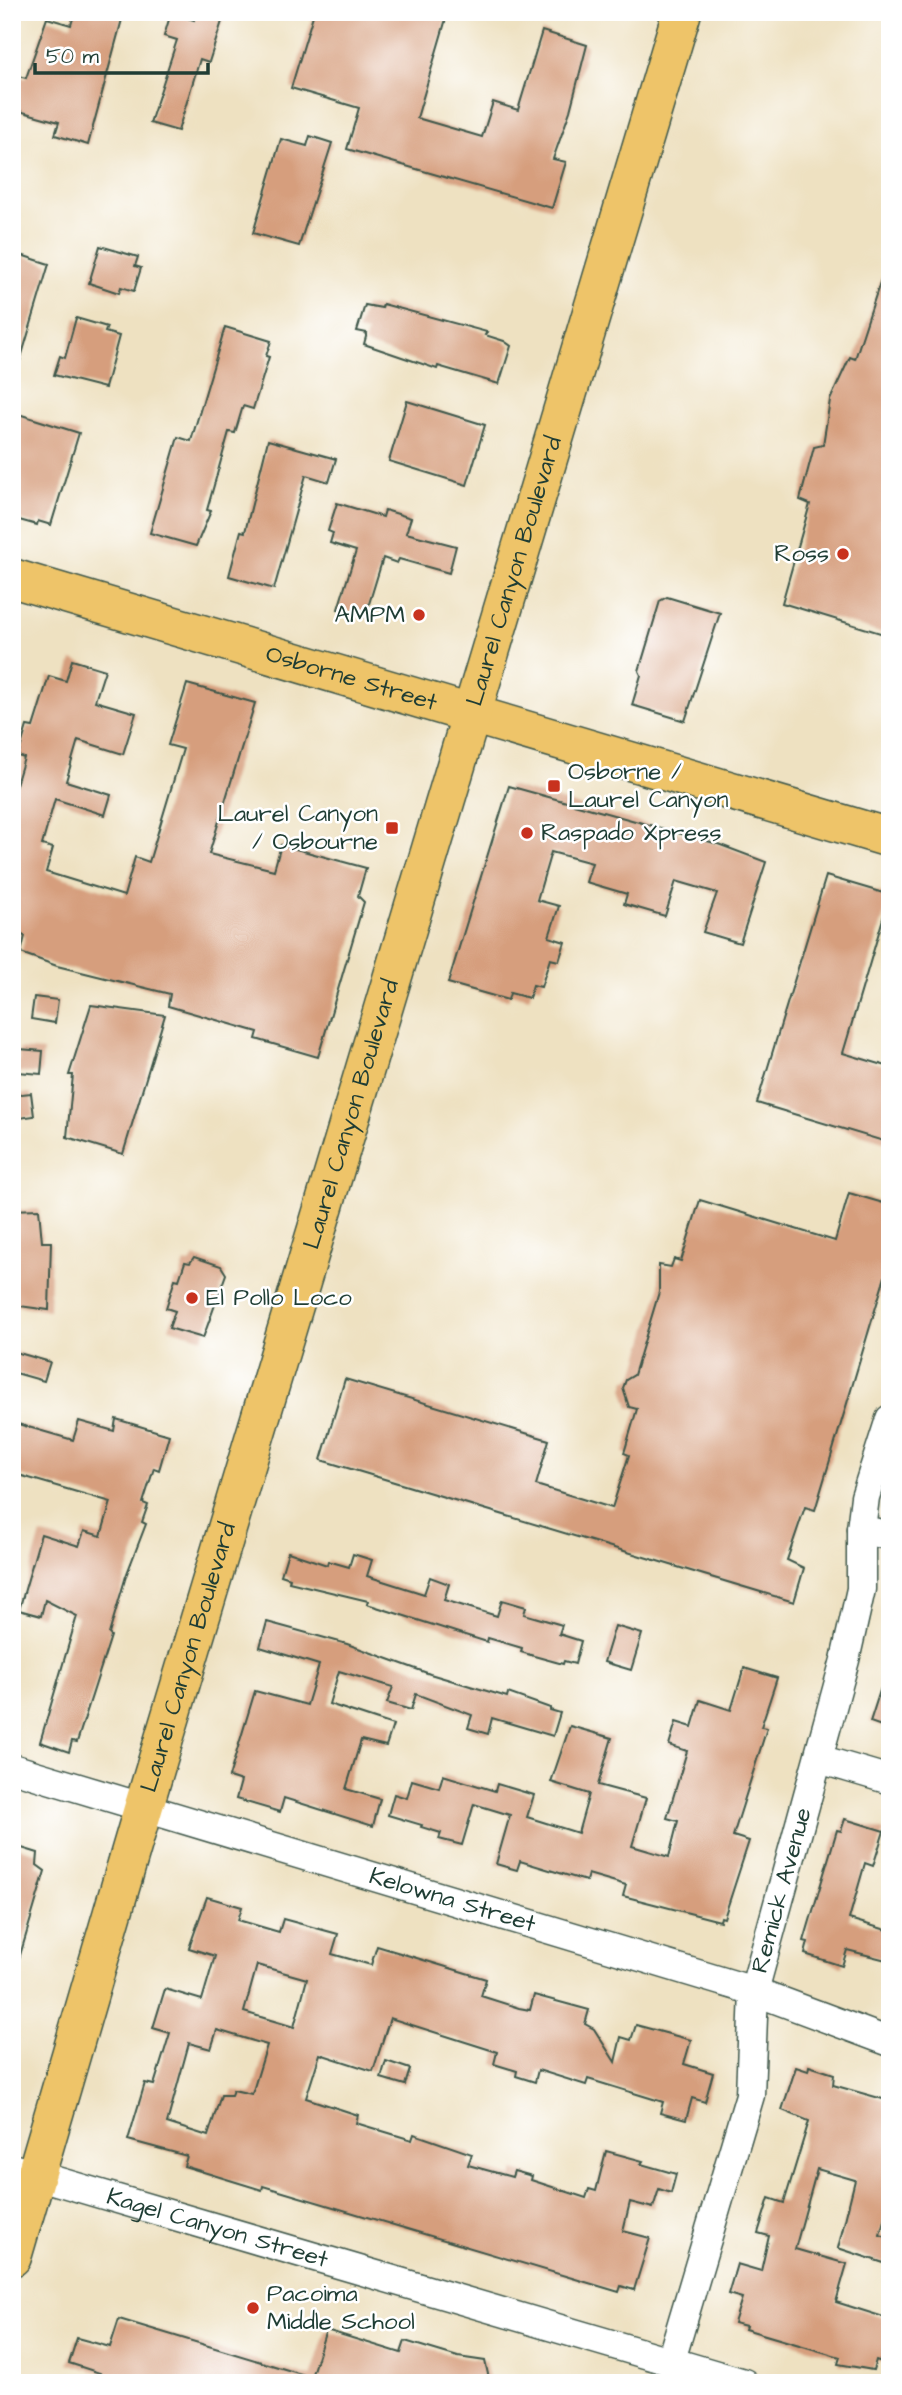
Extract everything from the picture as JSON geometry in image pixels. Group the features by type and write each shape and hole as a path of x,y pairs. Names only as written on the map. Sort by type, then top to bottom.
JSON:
{"main road":[{"name":"Laurel Canyon Boulevard","path":"12,2257 25,2171 143,1809 682,12"},
{"name":"Osborne Street","path":"14,584 471,713 890,838"}],"street":[{"name":"Remick Avenue","path":"671,2360 750,2095 754,1990 819,1759 861,1590 861,1529 865,1497 890,1419"},
{"path":"861,1529 890,1536"},
{"path":"819,1759 890,1780"},
{"name":"Kelowna Street","path":"12,1769 754,1990 890,2042"},
{"name":"Kagel Canyon Street","path":"25,2171 744,2383"}],"building":[{"path":"75,12 124,12 88,145 55,135 59,122 12,109 18,76 26,78 47,18 71,25"},
{"path":"196,12 225,12 209,62 200,59 178,131 150,123 177,40 164,36 171,13 194,20"},
{"path":"314,12 448,12 417,118 482,137 493,102 518,110 542,31 587,45 570,111 553,159 566,162 552,208 347,149 359,108 291,88"},
{"path":"310,136 332,143 299,246 253,233 281,139 307,146"},
{"path":"100,246 138,257 135,266 141,268 134,291 121,287 119,293 89,283"},
{"path":"21,255 49,264 17,371 12,370 12,285"},
{"name":"Ross","path":"886,264 890,265 890,636 782,603 810,504 800,500 814,447 823,445 830,400 850,357 855,359"},
{"path":"383,304 487,332 485,335 504,341 511,346 499,384 438,366 437,369 364,344 367,333 357,331 365,305 382,308"},
{"path":"76,318 107,327 105,332 119,336 105,388 54,375 60,356 65,358"},
{"path":"225,327 271,341 266,356 269,357 253,409 243,406 235,433 229,432 207,510 211,511 196,546 150,533 178,437 191,441"},
{"path":"407,401 485,425 467,485 389,461"},
{"path":"12,412 79,433 51,525 38,521 37,525 12,518"},
{"path":"268,440 336,459 329,482 306,475 274,589 229,576 241,531 245,532"},
{"path":"337,503 383,517 385,510 411,518 406,533 456,546 449,573 399,559 397,563 383,558 365,617 338,609 356,551 330,543 333,533 328,531"},
{"path":"667,597 720,613 685,721 632,705 660,601"},
{"path":"72,660 105,670 95,701 136,713 123,754 78,740 66,781 111,795 105,815 55,799 42,845 53,848 46,872 124,896 135,857 149,862 183,749 168,745 187,684 255,703 209,854 274,870 281,845 366,868 358,896 364,902 318,1057 256,1039 258,1032 168,1006 170,994 57,966 21,953 25,936 12,932 12,798 24,758 18,756 27,726 33,727 49,676 66,681"},
{"path":"509,786 718,844 766,862 740,943 703,932 717,893 676,881 665,916 624,904 627,894 586,882 592,863 551,852 537,900 559,906 549,937 565,942 559,961 550,959 541,987 533,985 529,998 510,993 508,1000 448,983"},
{"path":"826,876 890,895 843,1053 890,1067 890,1143 757,1103"},
{"path":"34,997 58,1000 55,1023 31,1019"},
{"path":"91,1005 165,1015 123,1154 67,1137 73,1075 69,1075"},
{"path":"19,1049 43,1051 41,1074 18,1072"},
{"path":"31,1093 34,1116 12,1119 12,1095"},
{"path":"849,1193 890,1205 890,1260 815,1510 805,1507 787,1560 804,1568 794,1602 321,1460 345,1379 549,1440 536,1485 612,1508 629,1455 624,1453 637,1409 629,1407 623,1388 626,1380 634,1375 659,1292 659,1265 671,1267 674,1259 681,1261 700,1200 835,1241"},
{"path":"39,1209 42,1242 51,1242 49,1310 12,1305 12,1210"},
{"name":"El Pollo Loco","path":"194,1257 221,1266 226,1274 203,1338 169,1328 175,1311 166,1308 175,1279 179,1280 185,1262 190,1263"},
{"path":"12,1351 50,1362 44,1381 12,1372"},
{"path":"116,1419 169,1435 159,1470 154,1468 143,1503 148,1505 142,1522 146,1524 126,1576 109,1634 111,1636 77,1742 72,1741 69,1752 40,1742 77,1616 45,1600 41,1616 19,1610 41,1534 79,1546 84,1531 101,1536 111,1502 12,1473 12,1443 18,1424 73,1440 79,1421 114,1431"},
{"path":"288,1552 327,1565 328,1561 349,1567 353,1554 372,1560 367,1576 424,1594 430,1577 449,1584 444,1600 497,1616 502,1600 526,1607 524,1614 562,1625 559,1634 581,1641 575,1664 564,1661 563,1664 534,1656 521,1652 522,1648 488,1638 487,1642 367,1604 368,1601 289,1582 290,1578 281,1575"},
{"path":"267,1622 347,1644 430,1674 507,1697 508,1693 550,1708 560,1713 553,1736 492,1718 488,1734 468,1728 472,1715 416,1694 411,1710 387,1703 393,1687 339,1671 329,1704 393,1725 386,1746 361,1740 346,1789 380,1799 373,1826 284,1798 280,1812 236,1799 241,1781 229,1777 255,1691 307,1705 319,1665 260,1647"},
{"path":"615,1626 642,1634 631,1670 604,1662"},
{"path":"744,1668 777,1678 761,1727 767,1728 733,1836 749,1841 724,1918 721,1917 720,1921 623,1896 626,1885 588,1874 586,1881 520,1861 517,1870 496,1864 510,1815 474,1804 462,1845 439,1839 441,1833 421,1827 422,1825 388,1815 394,1794 407,1798 412,1780 439,1788 443,1775 495,1791 497,1784 534,1795 527,1817 578,1833 589,1794 551,1782 570,1726 612,1738 598,1785 646,1798 632,1846 669,1857 678,1821 667,1818 687,1751 669,1745 676,1722 692,1727 700,1700 731,1710"},
{"path":"886,1672 890,1672 890,1729 870,1722"},
{"path":"845,1819 884,1831 873,1866 865,1863 849,1919 890,1931 890,1961 847,1950 842,1966 805,1954 808,1942 804,1941 809,1924 837,1830 841,1831"},
{"path":"12,1845 38,1853 37,1865 45,1871 18,1962 12,1962"},
{"path":"207,1897 242,1907 238,1920 279,1932 283,1919 338,1934 332,1954 371,1965 377,1946 486,1979 481,1996 519,2008 530,2010 534,1995 589,2010 585,2024 594,2029 615,2062 621,2037 631,2040 636,2025 691,2040 684,2064 713,2073 705,2102 692,2098 686,2120 660,2113 663,2102 588,2079 586,2085 538,2070 535,2082 516,2076 517,2071 494,2064 497,2052 390,2018 373,2071 320,2054 306,2098 358,2115 356,2123 412,2140 414,2134 472,2154 468,2165 512,2177 514,2171 532,2176 531,2180 586,2198 589,2189 596,2191 606,2151 676,2174 671,2193 659,2189 653,2208 630,2202 623,2231 650,2238 634,2290 621,2286 619,2292 263,2186 262,2190 184,2166 187,2156 128,2140 145,2083 154,2085 170,2033 153,2028 165,1989 202,2000 215,1956 189,1948","holes":["257,1965 307,1979 294,2027 244,2012","217,2030 267,2045 252,2094 233,2090 231,2095 221,2095 208,2136 167,2123 189,2043 211,2049"]},
{"path":"386,2061 410,2069 405,2085 381,2078"},
{"path":"809,2066 834,2074 833,2085 890,2101 890,2198 880,2235 890,2238 890,2265 838,2248 855,2180 817,2169 795,2249 847,2264 836,2302 890,2319 890,2365 876,2360 873,2370 838,2364 840,2357 745,2329 746,2326 734,2323 742,2298 728,2294 737,2264 761,2271 769,2236 758,2233 769,2198 784,2203 809,2121 782,2110 796,2067 808,2071"},
{"path":"119,2319 311,2377 326,2330 401,2353 405,2341 458,2357 485,2361 490,2383 96,2383 100,2373 69,2363 77,2338 110,2347"}],"place":[{"name":"Ross","path":"843,554"},
{"name":"AMPM","path":"419,615"},
{"name":"Osborne / Laurel Canyon","path":"554,786"},
{"name":"Laurel Canyon / Osbourne","path":"392,828"},
{"name":"Raspado Xpress","path":"527,833"},
{"name":"El Pollo Loco","path":"192,1298"},
{"name":"Pacoima Middle School","path":"253,2308"}]}
